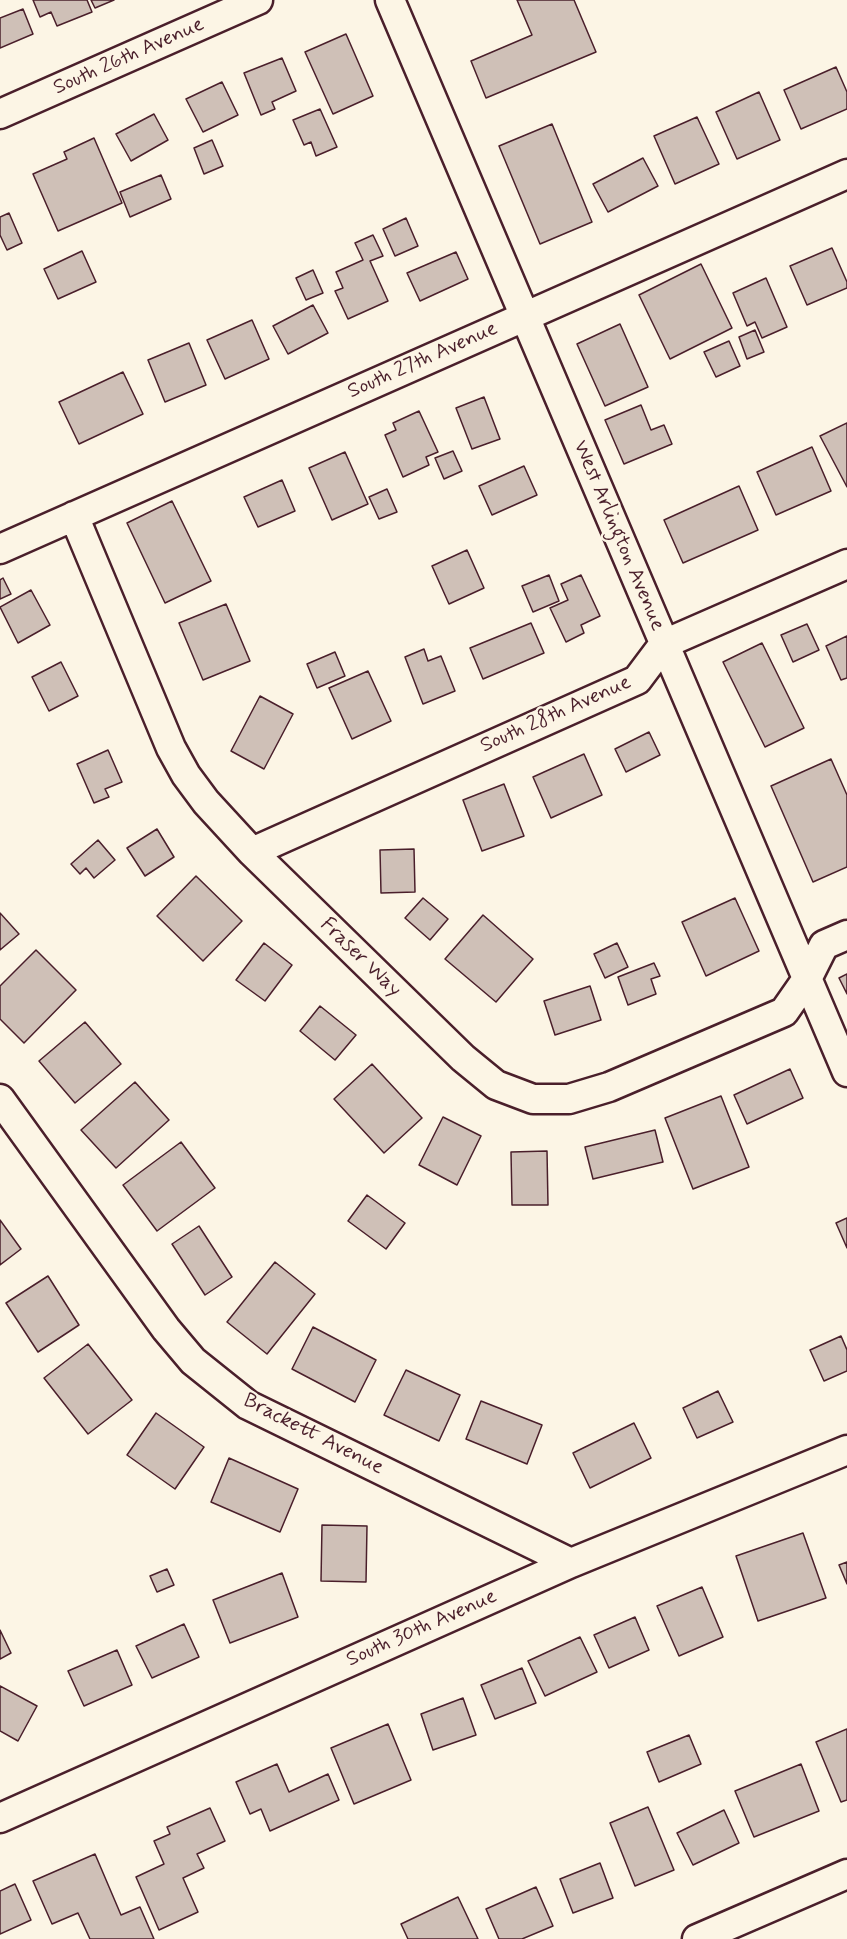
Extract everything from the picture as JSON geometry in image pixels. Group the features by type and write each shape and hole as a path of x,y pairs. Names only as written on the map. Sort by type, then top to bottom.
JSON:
{"street":[{"name":"South 26th Avenue","path":"0,114 258,0"},
{"name":"West Arlington Avenue","path":"390,0 847,1072"},
{"name":"South 27th Avenue","path":"0,549 847,174"},
{"name":"Fraser Way","path":"74,516 171,748 186,775 206,802 252,852 463,1058 496,1085 534,1099 569,1099 609,1087 784,1012 807,979 824,945 847,935"},
{"name":"South 28th Avenue","path":"252,852 637,680 664,644 847,564"},
{"name":"Brackett Avenue","path":"0,1099 166,1329 193,1361 248,1405 571,1563"},
{"name":"South 30th Avenue","path":"0,1818 571,1563 847,1450"},
{"path":"697,1939 847,1874"}],"building":[{"path":"33,0 87,0 92,12 57,26 51,12 40,17"},
{"path":"91,0 114,0 95,8"},
{"path":"517,0 574,0 596,52 486,98 471,61 532,35"},
{"path":"23,9 33,34 0,48 0,18"},
{"path":"346,34 373,96 333,114 305,52"},
{"path":"282,58 296,91 272,102 275,109 261,115 244,73"},
{"path":"836,67 847,92 847,109 801,129 784,90"},
{"path":"222,82 238,115 203,132 186,99"},
{"path":"759,92 780,140 737,159 716,112"},
{"path":"320,109 337,147 316,156 311,142 304,145 293,120"},
{"path":"154,114 168,140 131,161 116,134"},
{"path":"697,117 719,164 675,184 654,136"},
{"path":"552,124 592,222 540,244 499,146"},
{"path":"94,138 122,203 58,231 33,174 67,159 64,152"},
{"path":"212,140 223,166 204,174 194,148"},
{"path":"643,158 658,186 608,212 593,184"},
{"path":"161,175 171,199 130,217 120,192"},
{"path":"9,213 22,243 7,250 0,235 0,217"},
{"path":"406,218 418,246 395,256 383,229"},
{"path":"373,235 383,256 370,261 388,301 348,319 335,291 343,288 336,272 363,260 355,243"},
{"path":"832,248 847,282 847,288 807,305 790,266"},
{"path":"82,251 96,282 58,299 44,269"},
{"path":"456,252 468,279 420,301 407,273"},
{"path":"701,264 732,328 670,359 639,295"},
{"path":"313,270 323,293 306,300 296,278"},
{"path":"766,278 787,327 762,338 755,322 747,326 733,293"},
{"path":"313,305 328,333 288,354 273,326"},
{"path":"252,320 269,359 225,379 207,340"},
{"path":"620,324 648,387 605,406 577,344"},
{"path":"755,330 764,352 747,359 739,337"},
{"path":"729,341 740,366 716,377 704,352"},
{"path":"189,343 206,385 165,402 148,360"},
{"path":"123,372 143,414 79,444 59,402"},
{"path":"484,397 500,439 472,449 456,408"},
{"path":"641,405 651,430 664,425 672,444 624,464 605,420"},
{"path":"419,411 438,452 426,457 429,465 403,477 385,435 396,430 393,423"},
{"path":"847,423 847,487 820,436"},
{"path":"812,447 831,491 776,515 757,472"},
{"path":"453,451 462,471 444,479 435,458"},
{"path":"345,452 368,504 332,520 309,468"},
{"path":"524,466 537,495 492,515 479,486"},
{"path":"282,480 295,511 258,527 244,497"},
{"path":"739,486 758,530 683,563 664,520"},
{"path":"387,489 397,512 379,519 369,497"},
{"path":"172,501 211,581 165,603 127,523"},
{"path":"467,550 484,588 449,604 432,566"},
{"path":"549,575 559,601 533,612 522,586"},
{"path":"581,575 600,616 581,625 584,633 566,642 550,608 568,600 561,584"},
{"path":"3,578 11,594 0,599 0,580"},
{"path":"31,590 50,625 18,643 0,607"},
{"path":"226,604 250,661 203,680 179,623"},
{"path":"531,623 544,653 483,679 470,648"},
{"path":"807,624 819,650 793,662 781,635"},
{"path":"847,636 847,678 841,680 826,646"},
{"path":"762,643 804,728 765,747 723,662"},
{"path":"424,649 428,661 441,656 455,691 423,704 405,657"},
{"path":"335,652 345,676 317,688 307,664"},
{"path":"61,662 78,696 49,711 32,677"},
{"path":"368,671 391,721 352,739 329,688"},
{"path":"260,696 293,714 264,769 231,751"},
{"path":"649,732 660,755 626,772 615,749"},
{"path":"108,750 122,782 105,789 109,797 94,803 77,764"},
{"path":"584,754 602,795 551,818 533,777"},
{"path":"831,759 847,795 847,867 813,882 771,786"},
{"path":"504,784 524,836 482,851 463,800"},
{"path":"157,829 174,857 145,876 127,848"},
{"path":"98,840 115,860 94,878 86,868 80,874 71,864"},
{"path":"414,849 415,892 381,893 380,850"},
{"path":"196,876 242,921 203,961 157,916"},
{"path":"423,898 448,919 430,940 405,918"},
{"path":"735,898 759,951 706,976 682,922"},
{"path":"0,913 19,934 0,950"},
{"path":"483,915 533,959 496,1002 445,959"},
{"path":"264,943 292,965 265,1001 236,980"},
{"path":"617,943 628,967 605,978 594,954"},
{"path":"36,950 76,990 24,1043 0,1019 0,986"},
{"path":"654,963 660,976 651,979 656,994 628,1005 618,977"},
{"path":"847,974 847,994 839,978"},
{"path":"590,986 601,1020 555,1035 544,1001"},
{"path":"320,1006 356,1035 335,1060 300,1031"},
{"path":"85,1022 121,1064 75,1103 39,1061"},
{"path":"372,1064 422,1118 384,1153 334,1099"},
{"path":"790,1069 803,1098 747,1124 734,1095"},
{"path":"135,1082 169,1120 116,1168 81,1130"},
{"path":"721,1096 749,1167 693,1189 665,1118"},
{"path":"443,1117 481,1136 457,1185 419,1165"},
{"path":"655,1130 663,1162 593,1179 585,1147"},
{"path":"181,1142 215,1188 157,1231 123,1185"},
{"path":"547,1151 548,1205 512,1205 511,1152"},
{"path":"367,1195 405,1223 386,1249 348,1221"},
{"path":"847,1218 847,1248 836,1223"},
{"path":"0,1220 21,1249 0,1265"},
{"path":"199,1226 232,1277 205,1295 172,1244"},
{"path":"275,1262 315,1294 267,1354 227,1322"},
{"path":"48,1276 79,1325 38,1352 6,1303"},
{"path":"313,1327 376,1360 355,1402 292,1369"},
{"path":"841,1336 847,1350 847,1371 824,1381 810,1350"},
{"path":"88,1344 132,1400 88,1434 44,1378"},
{"path":"406,1370 460,1395 439,1441 384,1415"},
{"path":"718,1391 733,1422 697,1438 683,1408"},
{"path":"481,1401 542,1425 527,1464 466,1439"},
{"path":"156,1413 204,1447 175,1489 127,1455"},
{"path":"634,1423 651,1458 590,1488 573,1453"},
{"path":"229,1458 298,1489 280,1532 211,1502"},
{"path":"322,1525 367,1526 366,1582 321,1581"},
{"path":"803,1533 826,1598 758,1621 736,1556"},
{"path":"847,1562 847,1584 839,1565"},
{"path":"167,1569 174,1585 157,1592 150,1576"},
{"path":"282,1573 298,1617 230,1643 213,1600"},
{"path":"702,1587 723,1637 679,1656 657,1606"},
{"path":"635,1617 649,1650 609,1668 594,1635"},
{"path":"184,1624 199,1657 152,1678 136,1646"},
{"path":"0,1630 11,1653 0,1659"},
{"path":"580,1637 597,1672 545,1696 528,1661"},
{"path":"117,1650 132,1685 84,1706 68,1671"},
{"path":"522,1668 536,1703 495,1719 481,1685"},
{"path":"0,1686 37,1706 18,1741 0,1731"},
{"path":"463,1698 476,1735 433,1750 421,1714"},
{"path":"388,1724 411,1780 354,1804 331,1748"},
{"path":"847,1729 847,1800 841,1802 816,1742"},
{"path":"689,1735 701,1764 659,1782 647,1752"},
{"path":"277,1764 289,1792 328,1774 339,1800 270,1831 261,1809 250,1814 236,1782"},
{"path":"801,1764 819,1811 754,1837 735,1791"},
{"path":"648,1807 674,1870 635,1886 610,1823"},
{"path":"210,1808 225,1841 197,1854 204,1868 183,1878 198,1912 159,1930 136,1877 164,1864 154,1841 170,1834 167,1827"},
{"path":"724,1810 739,1843 693,1865 677,1833"},
{"path":"95,1854 121,1915 140,1907 154,1939 90,1939 78,1913 52,1924 33,1881"},
{"path":"600,1863 613,1898 573,1913 560,1879"},
{"path":"15,1884 31,1920 0,1934 0,1891"},
{"path":"536,1887 553,1926 522,1939 499,1939 486,1909"},
{"path":"458,1897 478,1939 408,1939 401,1924"}]}
